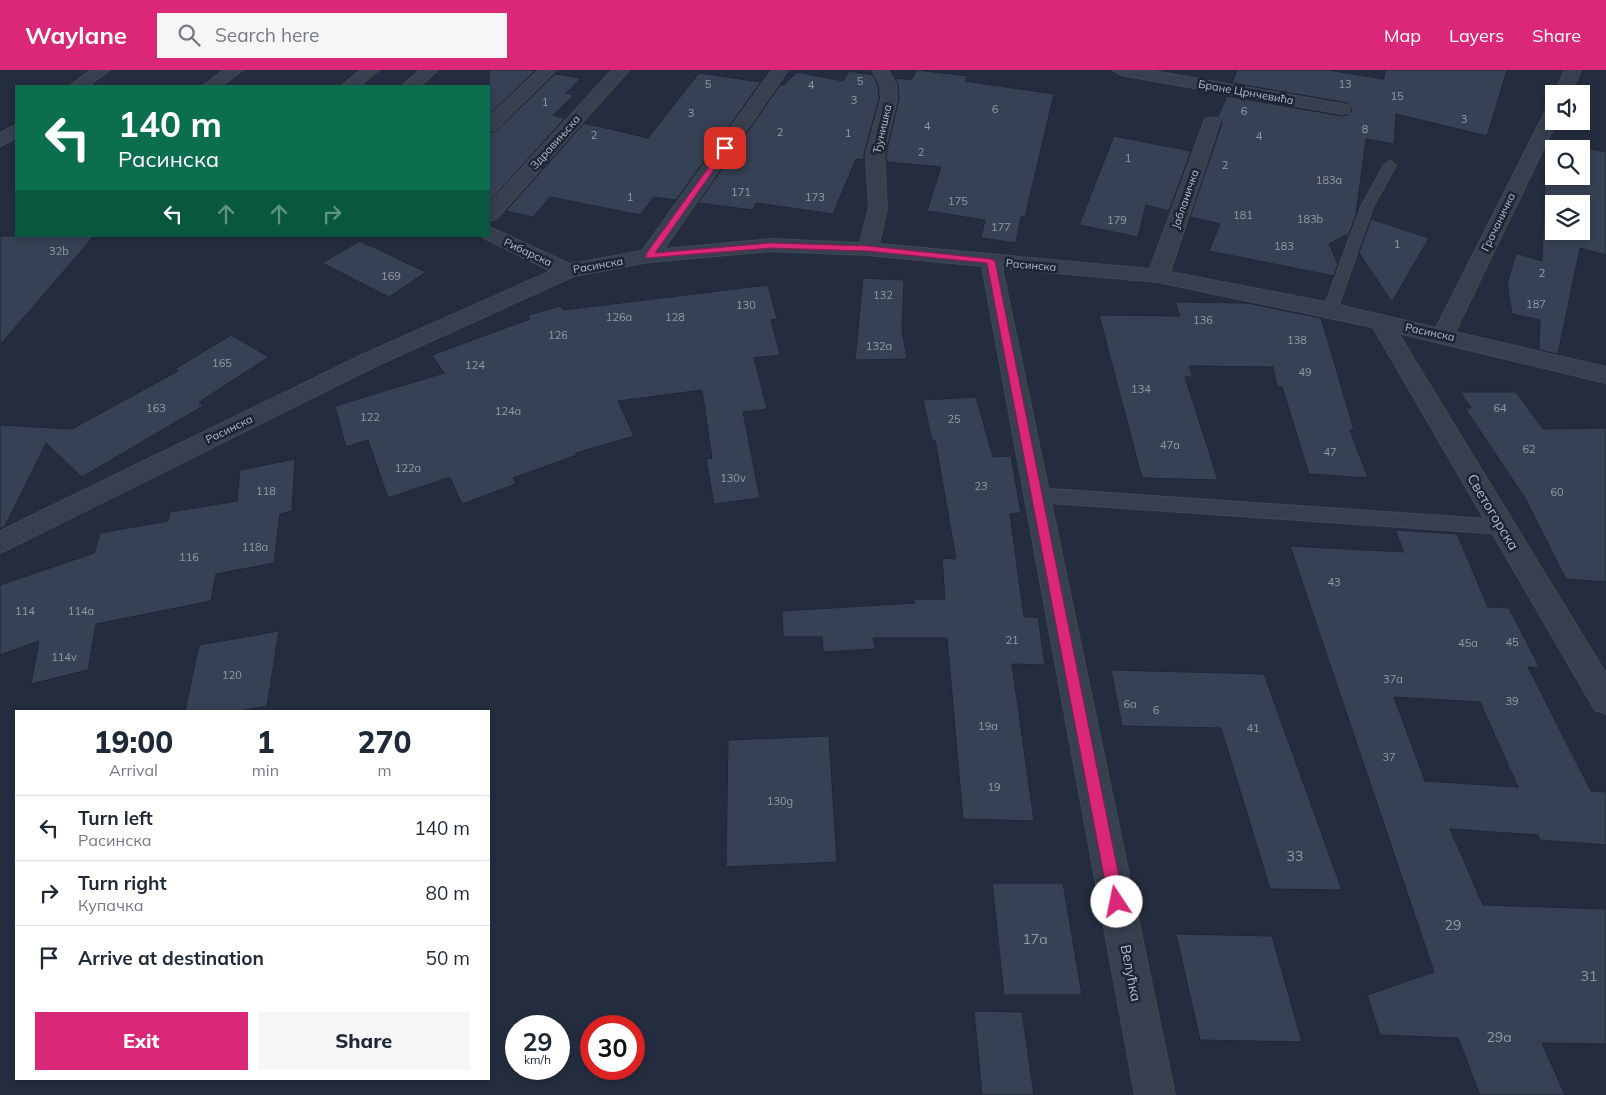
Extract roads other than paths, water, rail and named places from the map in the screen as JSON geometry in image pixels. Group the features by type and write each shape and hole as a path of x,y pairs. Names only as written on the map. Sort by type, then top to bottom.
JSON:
{"street":[{"path":"80,85 102,70"},
{"path":"212,85 235,70"},
{"path":"350,85 371,70"},
{"path":"411,85 430,70"},
{"path":"490,125 548,70"},
{"name":"Здравињска","path":"490,214 621,70"},
{"path":"649,256 780,70"},
{"name":"Ђунишка","path":"868,249 878,208 874,154 889,99 888,84 880,70"},
{"name":"Бране Црнчевића","path":"1121,70 1342,109"},
{"path":"1566,85 1573,70"},
{"name":"Јабланичка","path":"1158,276 1212,122"},
{"name":"Грачаничка","path":"1443,335 1545,128"},
{"path":"0,142 15,131"},
{"path":"0,142 15,143"},
{"name":"Рибарска","path":"490,233 568,271"},
{"name":"Расинска","path":"0,543 370,360 568,271 649,256 771,245 868,249 1158,276 1330,310 1443,335 1606,375"},
{"name":"Велућка","path":"991,261 1155,1095"},
{"name":"Светогорска","path":"1380,322 1606,701"}],"lane":[{"path":"1330,310 1367,207 1390,164"},
{"path":"1036,496 1502,527"}]}
